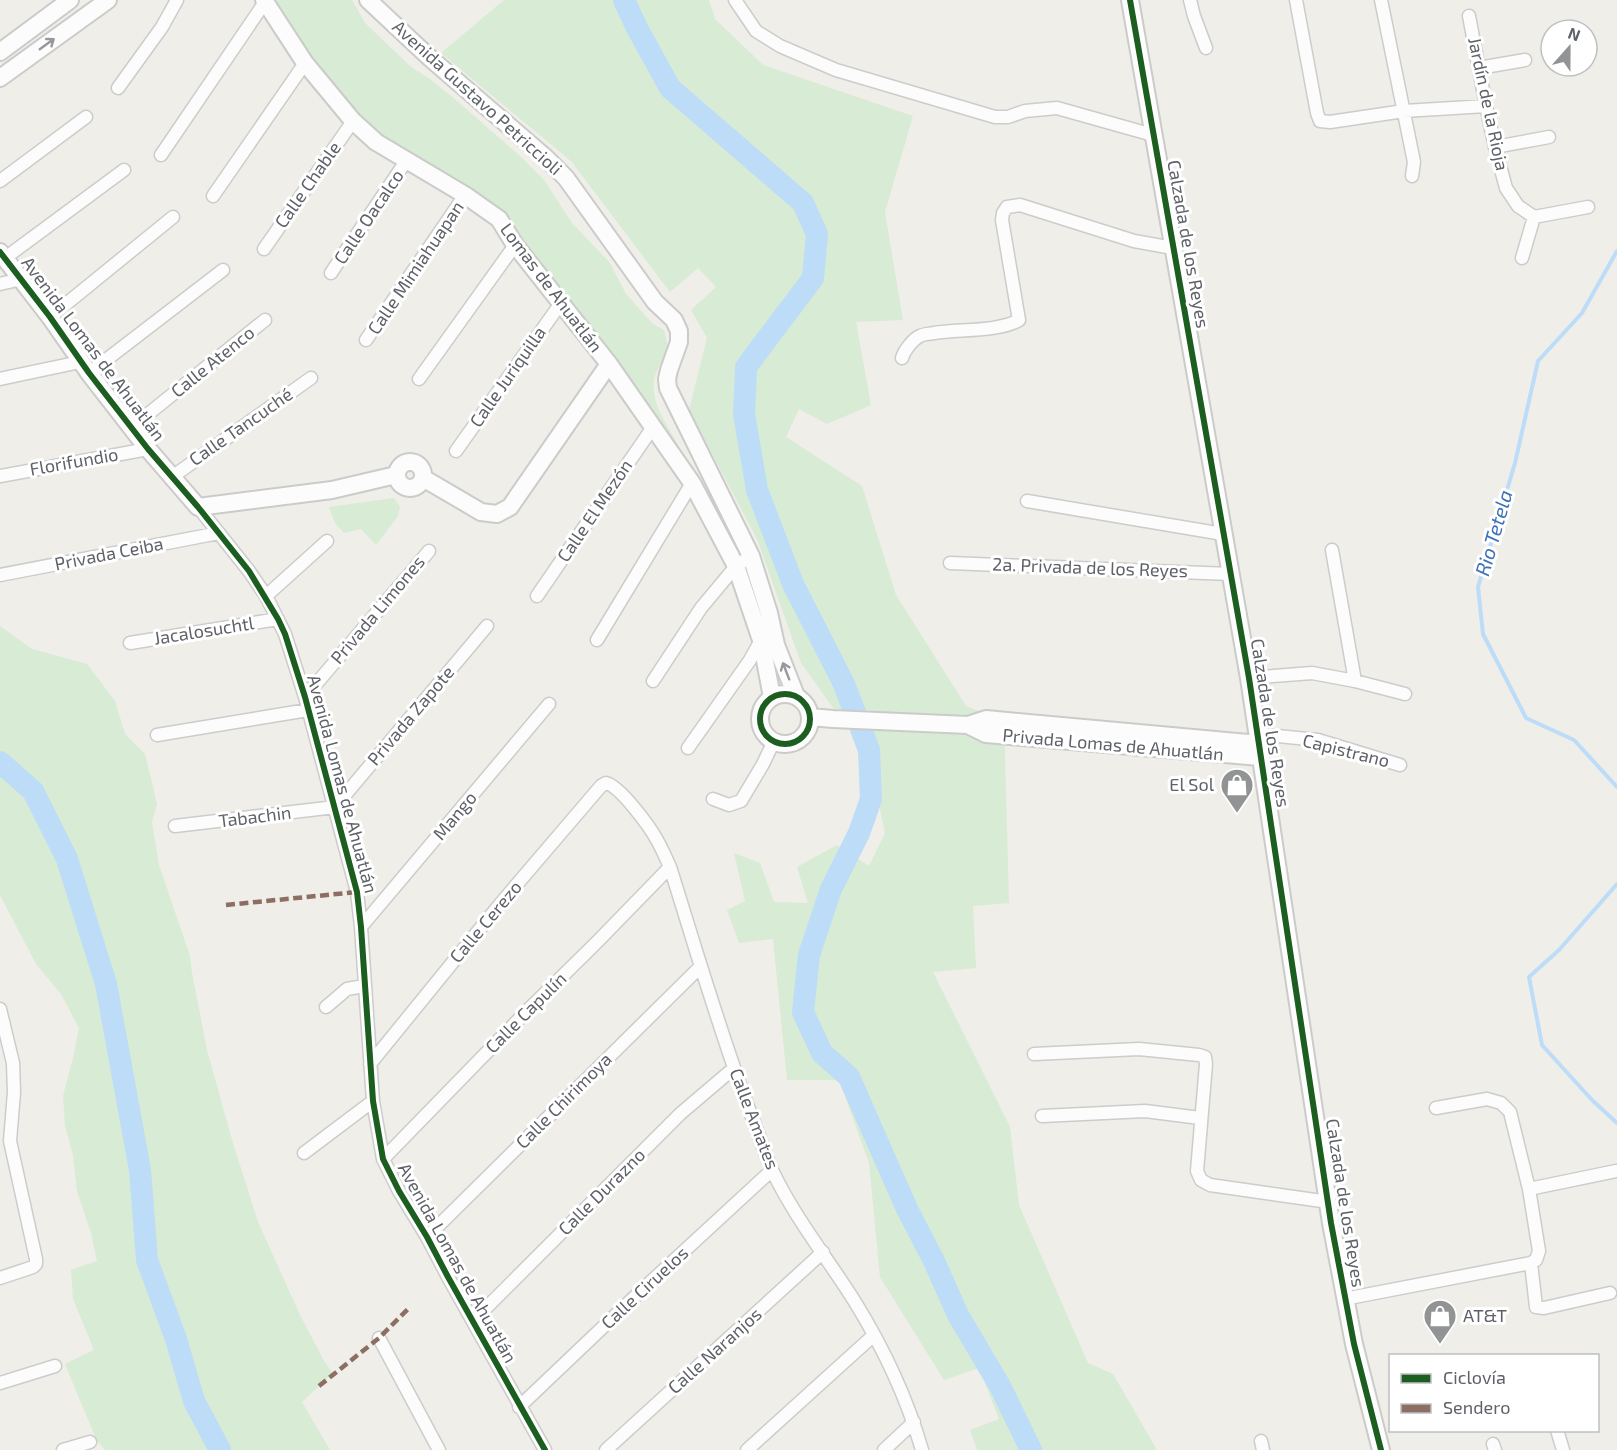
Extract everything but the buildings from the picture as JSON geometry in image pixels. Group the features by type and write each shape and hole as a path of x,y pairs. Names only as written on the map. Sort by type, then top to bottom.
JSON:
{"street":[{"path":"0,52 70,0"},
{"path":"0,78 108,0"},
{"path":"118,88 162,27 177,0"},
{"name":"Avenida Gustavo Petriccioli","path":"368,0 566,178 655,302 674,320 680,337 669,370 668,388 751,556 769,613 768,643"},
{"path":"735,0 756,31 780,46 836,70 995,117 1008,117 1025,111 1057,108 1153,135"},
{"name":"Calzada de los Reyes","path":"1130,0 1249,678 1344,1299 1381,1450"},
{"path":"1190,0 1206,48"},
{"path":"1296,0 1320,121 1330,122 1404,111 1486,106"},
{"path":"1381,0 1414,162 1412,176"},
{"path":"160,155 264,1"},
{"name":"Lomas de Ahuatlán","path":"264,1 305,63 352,121 376,142 465,195 498,219 515,245 609,364 653,427 688,490 736,566 768,643 796,696"},
{"name":"Jardín de la Rioja","path":"1469,16 1486,106 1506,188 1518,206 1534,217"},
{"path":"1479,68 1525,60"},
{"path":"213,196 305,63"},
{"path":"0,181 86,117"},
{"name":"Calle Chable","path":"264,249 352,121"},
{"path":"1495,147 1550,137"},
{"name":"Calle Oacalco","path":"331,273 406,161"},
{"path":"2,255 124,170"},
{"name":"Calle Mimiahuapan","path":"366,340 465,195"},
{"path":"902,358 903,352 920,336 953,330 1000,326 1019,320 1002,220 1007,207 1020,205 1134,241 1173,248"},
{"path":"1522,258 1534,217 1588,207"},
{"path":"50,316 173,217"},
{"path":"419,379 515,245"},
{"name":"Avenida Lomas de Ahuatlán","path":"2,255 148,449 249,571 266,596 285,634 305,697 357,892 373,1101 383,1160 545,1450"},
{"path":"0,379 85,368 223,270"},
{"path":"0,284 22,279"},
{"name":"Calle Juriquilla","path":"456,451 561,303"},
{"name":"Calle Atenco","path":"132,427 265,320"},
{"path":"198,507 332,490 396,475 400,484 408,488 417,485 423,478 481,512 497,513 510,507 609,364"},
{"name":"Calle Tancuché","path":"172,477 311,378"},
{"name":"Calle El Mezón","path":"537,596 653,427"},
{"name":"Florifundio","path":"0,476 148,449"},
{"path":"597,640 688,490"},
{"path":"1027,501 1223,534"},
{"name":"Privada Ceiba","path":"0,575 219,533"},
{"path":"266,596 327,541"},
{"path":"1332,550 1355,681"},
{"name":"Privada Limones","path":"305,697 429,551"},
{"path":"653,681 701,608 736,566 751,556"},
{"name":"2a. Privada de los Reyes","path":"950,563 1230,574"},
{"name":"Jacalosuchtl","path":"130,643 278,619"},
{"name":"Privada Zapote","path":"335,807 488,626"},
{"path":"688,748 750,660 768,643"},
{"name":"Lomas de Ahuatlán","path":"768,643 772,697"},
{"path":"1249,678 1312,673 1405,694"},
{"path":"779,694 796,696 808,708 809,725 799,739 791,743 774,741 763,731 760,716 766,702 779,694"},
{"name":"Mango","path":"361,927 549,704"},
{"path":"157,735 308,710"},
{"name":"Privada Lomas de Ahuatlán","path":"810,717 968,725 986,718 1259,745"},
{"name":"Capistrano","path":"1259,745 1318,740 1400,765"},
{"path":"713,799 729,806 741,801 774,741"},
{"name":"Calle Amates","path":"606,783 612,785 633,807 656,838 670,867 734,1068 772,1170 787,1198 874,1335 897,1380 914,1422 922,1450"},
{"name":"Calle Cerezo","path":"370,1064 501,903 606,783"},
{"name":"Tabachin","path":"175,826 335,807"},
{"name":"Calle Capulín","path":"383,1160 670,867"},
{"name":"Calle Chirimoya","path":"427,1237 701,966"},
{"path":"326,1007 347,989 364,986"},
{"path":"0,1009 13,1063 14,1092 5,1143 36,1259 36,1264 0,1278"},
{"path":"1034,1054 1139,1049 1205,1057 1197,1171 1200,1180 1210,1185 1329,1202"},
{"name":"Calle Durazno","path":"474,1321 680,1114 734,1068"},
{"path":"1344,1299 1531,1263 1536,1260 1539,1251 1529,1189 1510,1112 1501,1103 1487,1099 1436,1108"},
{"path":"304,1153 373,1101"},
{"path":"1042,1116 1144,1111 1200,1118"},
{"name":"Calle Ciruelos","path":"519,1407 772,1170"},
{"path":"1529,1189 1616,1171"},
{"name":"Calle Naranjos","path":"606,1450 823,1252"},
{"path":"1531,1263 1536,1307 1544,1308 1610,1293"},
{"path":"747,1450 874,1335"},
{"path":"379,1338 438,1450"},
{"path":"0,1383 55,1366"},
{"path":"884,1450 914,1422"},
{"path":"1557,1432 1563,1450"},
{"path":"63,1450 90,1442"}],"green space":[{"path":"273,0 352,0 365,23 411,67 456,100 544,180 572,223 610,263 626,294 653,324 664,330 669,351 656,374 654,395 660,413 733,544 501,222 389,149 306,58"},
{"path":"504,0 709,0 715,19 763,65 913,116 885,212 903,320 856,322 871,405 827,424 799,409 786,437 862,486 896,595 966,706 1004,721 1009,903 973,906 976,968 933,972 1010,1127 1019,1205 1088,1363 1113,1374 1157,1450 977,1450 970,1430 999,1419 979,1368 944,1380 880,1277 869,1163 839,1080 787,1080 773,939 739,943 727,910 745,901 734,853 760,863 774,902 808,903 797,867 837,845 869,866 885,833 874,781 870,710 836,712 801,663 757,539 689,410 707,338 691,310 716,287 698,268 670,292 571,161 441,53"},
{"path":"394,498 400,507 398,516 376,545 361,529 344,533 335,523 329,507"},
{"path":"0,626 32,649 87,664 115,701 125,734 145,754 157,804 152,822 159,865 190,956 207,1050 232,1140 258,1222 300,1315 324,1361 333,1373 302,1402 330,1450 105,1450 97,1441 65,1364 94,1350 73,1299 71,1270 97,1261 91,1233 77,1191 73,1155 65,1126 63,1096 79,1028 61,994 36,964 0,895"}],"waterway":[{"path":"624,0 670,88 803,203 817,234 813,278 746,367 744,414 757,490 793,584 844,684 869,750 871,799 859,833 831,889 809,955 803,1012 822,1053 849,1077 907,1209 958,1315 1000,1386 1031,1450"},
{"name":"Rio Tetela","path":"1617,251 1582,313 1538,361 1515,463 1478,587 1483,634 1526,718 1574,740 1617,787"},
{"path":"0,762 33,791 67,859 106,984 140,1170 147,1260 176,1339 194,1401 220,1450"},
{"name":"Rio Tetela","path":"1617,884 1559,950 1529,977 1542,1045 1592,1100 1617,1123"}],"marked path":[{"path":"226,905 357,892"},
{"path":"319,1386 379,1338 410,1307"}],"cycle path":[{"path":"1130,0 1249,678 1331,1223 1354,1344 1381,1450"},
{"path":"0,252 148,449 249,571 285,634 305,697 357,892 373,1101 383,1159 545,1450"},
{"path":"785,694 803,701 810,719 803,737 785,744 767,737 760,719 767,701 785,694"}],"place":[{"name":"El Sol","path":"1237,814"},
{"name":"AT&T","path":"1440,1345"}]}
